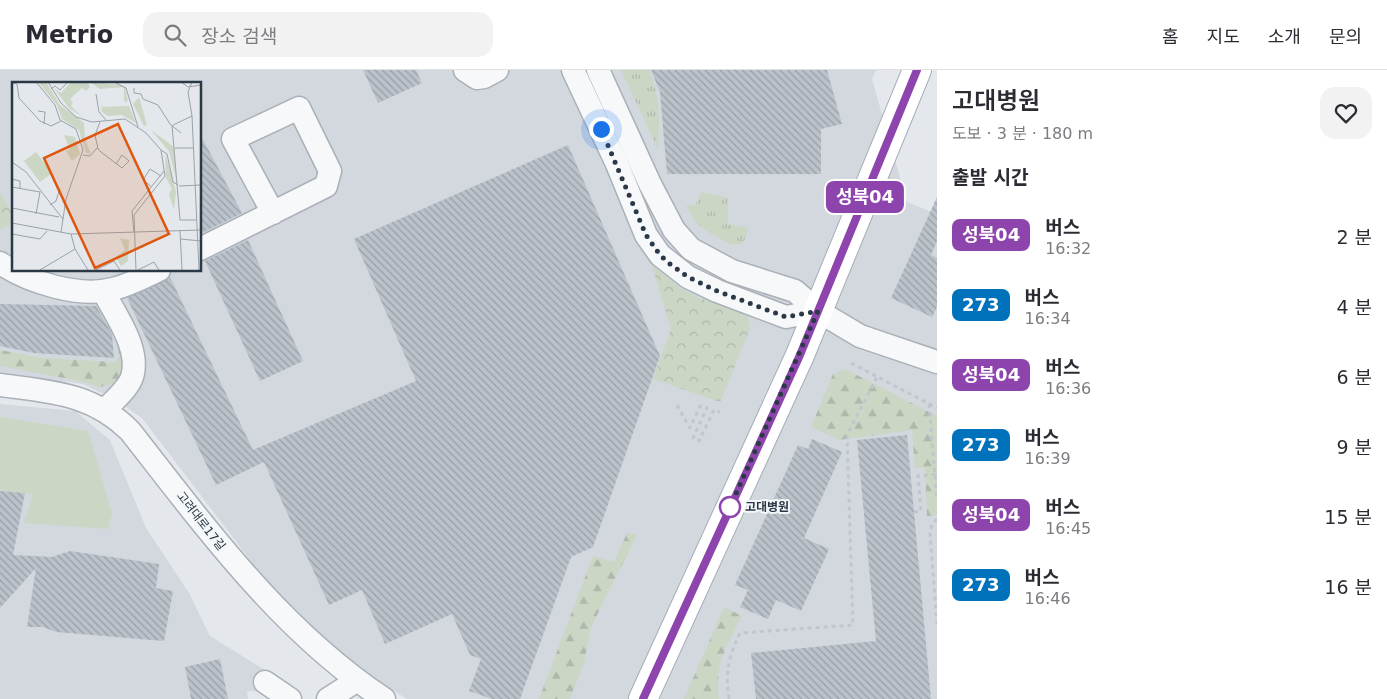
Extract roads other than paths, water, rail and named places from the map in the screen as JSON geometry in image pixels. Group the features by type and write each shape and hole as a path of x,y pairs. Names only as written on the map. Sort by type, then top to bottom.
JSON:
{"main road":[{"path":"643,699 818,311 917,70"}],"street":[{"path":"465,70 477,78 484,77 497,70"},
{"path":"598,70 650,184 681,240 703,256 732,270 796,290 818,311 860,336 937,362"},
{"path":"573,72 617,164 646,235 660,255 688,277 717,291 786,317 818,311"},
{"path":"201,249 273,213 326,186 330,171 299,108 232,139 273,213"},
{"path":"0,262 12,269"},
{"path":"16,271 46,284 103,290 131,283 157,271"},
{"path":"103,290 129,344 133,365 132,377 105,410"},
{"name":"고려대로17길","path":"0,386 61,393 105,410 130,431 244,575 274,606 356,681 384,699"},
{"path":"328,699 356,681"},
{"path":"264,682 290,699"}],"place":[{"name":"고대병원","path":"730,507"}]}
